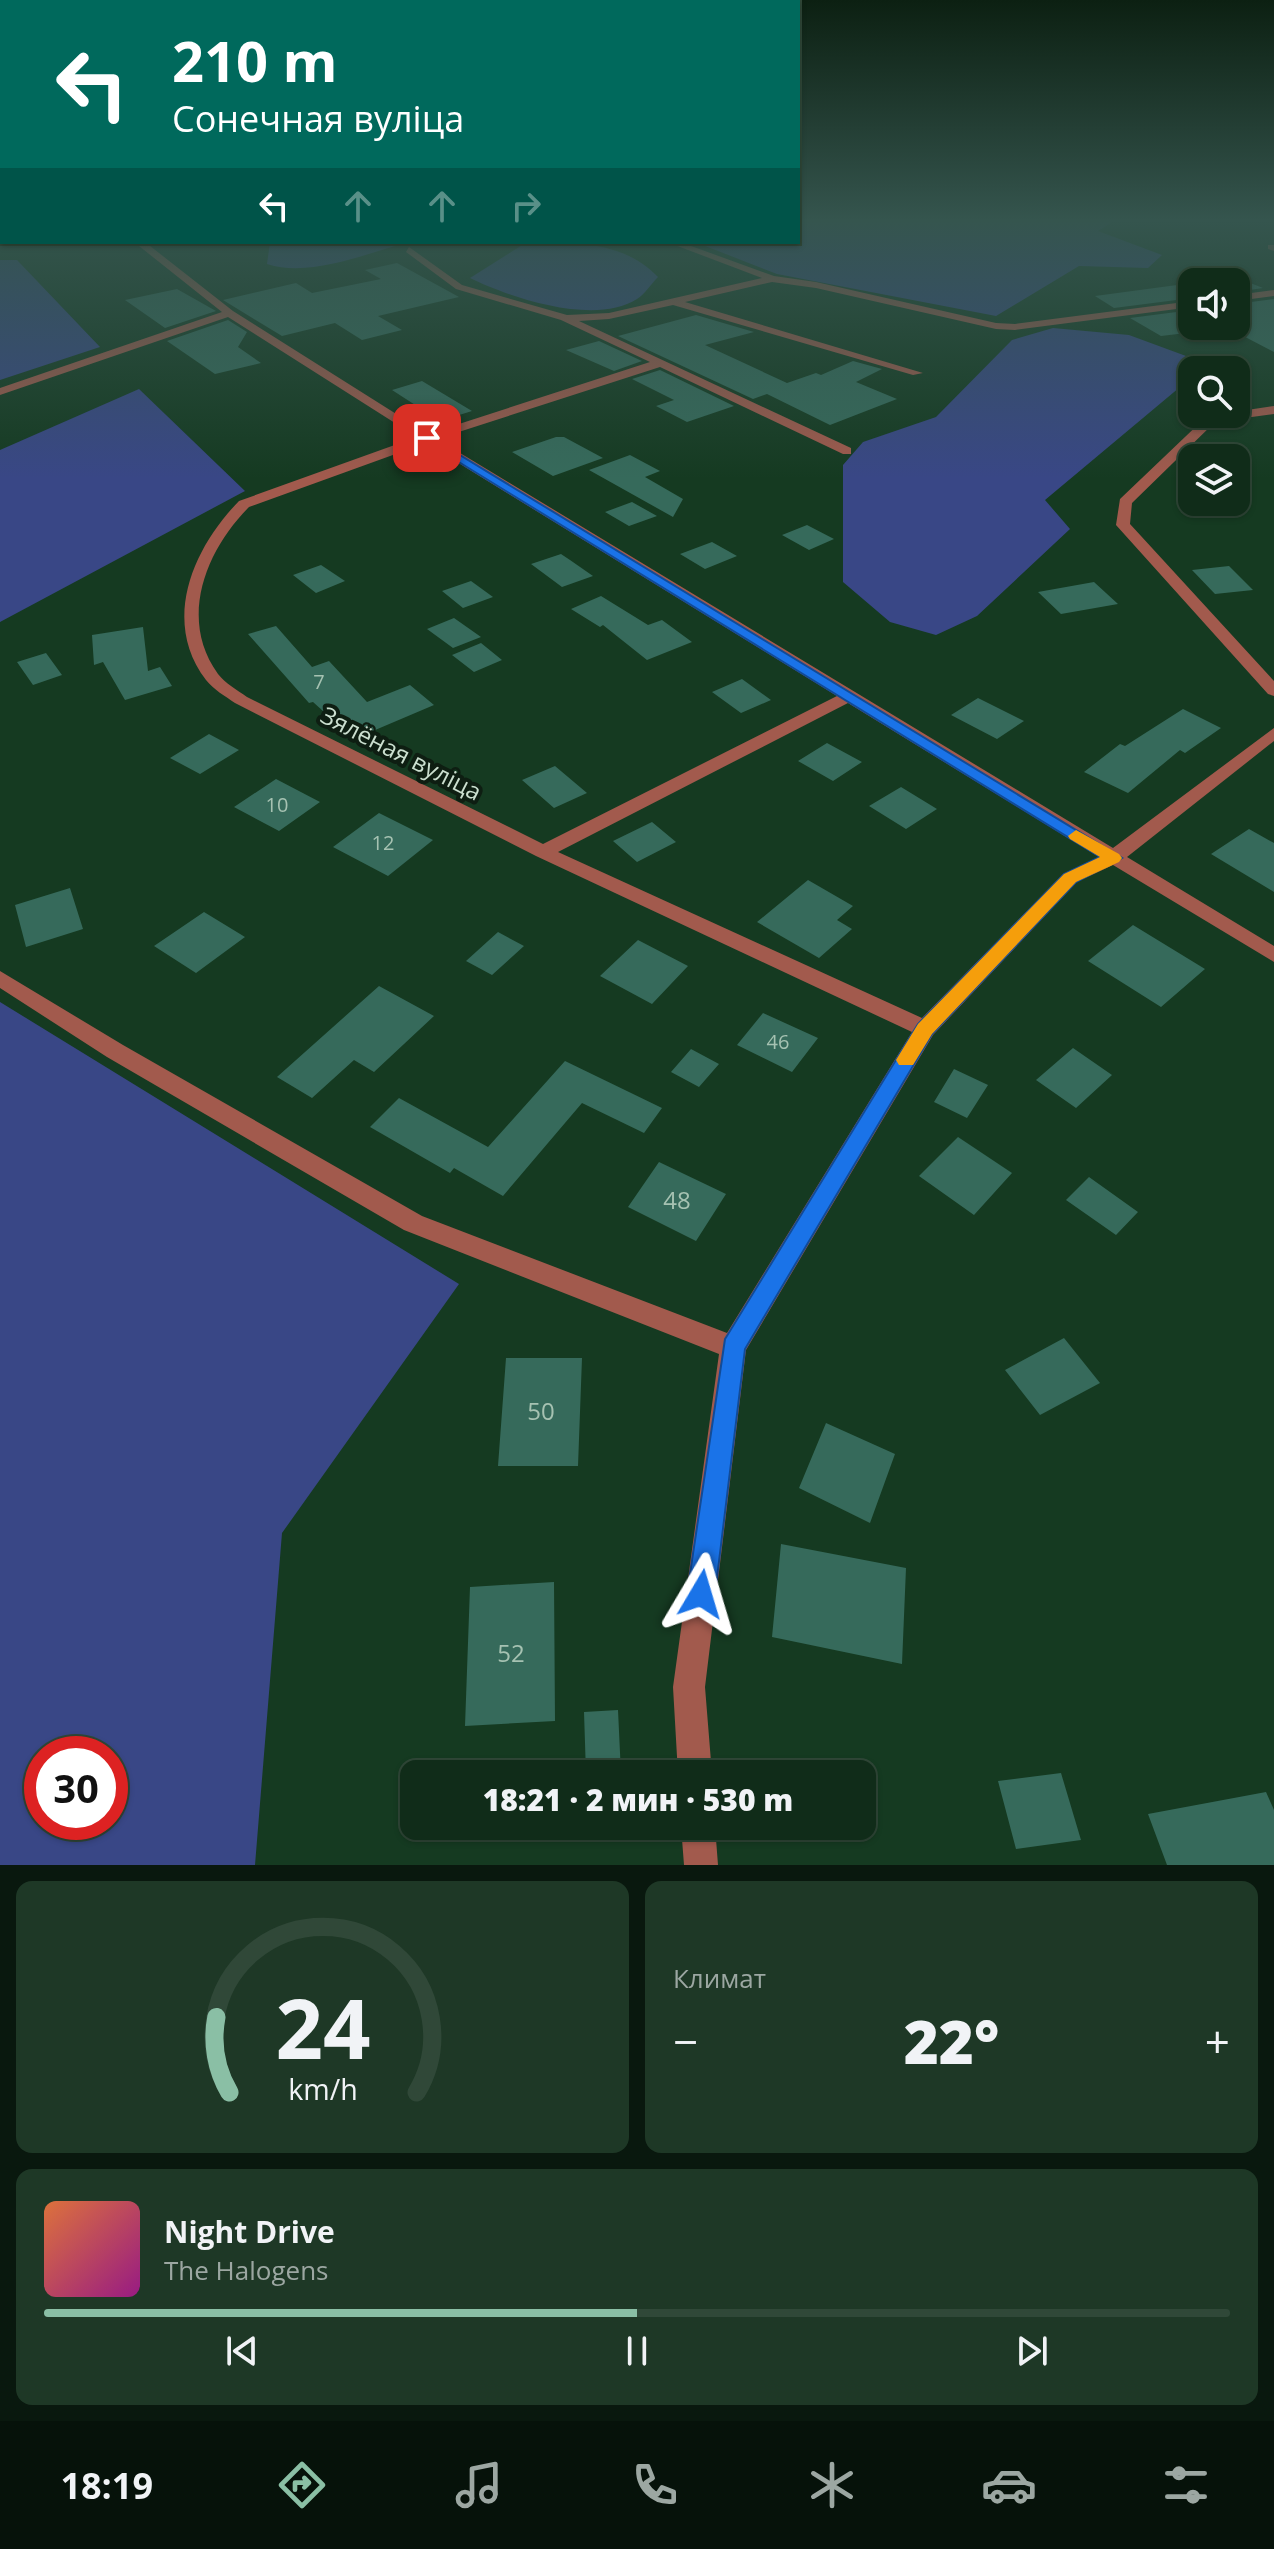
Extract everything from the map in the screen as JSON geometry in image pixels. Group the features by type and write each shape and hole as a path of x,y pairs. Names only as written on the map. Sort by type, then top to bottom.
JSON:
{"street":[{"path":"219,305 427,438 847,697 1274,955"},
{"path":"521,305 565,318 847,451"},
{"path":"565,318 609,316 661,305"},
{"path":"685,305 917,373"},
{"path":"904,305 996,326 1029,326 1178,306"},
{"path":"0,392 224,309"},
{"name":"Зялёная вуліца","path":"660,363 427,438 244,504 227,518 204,557 191,596 194,643 212,677 241,700 543,852 925,1029"},
{"path":"1274,410 1211,419 1125,502 1123,525 1274,691"},
{"path":"543,852 847,697"},
{"path":"694,1760 689,1687 733,1347 925,1029 1070,878 1113,858 1274,733"},
{"path":"0,978 115,1051 413,1223 733,1347"},
{"path":"699,1840 701,1865"}],"shaded area":[{"path":"0,305 60,305 100,347 0,380"},
{"path":"549,305 623,305 599,310"},
{"path":"939,305 1014,305 996,316"},
{"path":"1053,328 1129,335 1186,356 1178,356 1178,389 1045,500 1070,529 977,616 936,635 890,622 843,582 843,465 863,442 936,417 1012,340"},
{"path":"139,389 245,491 0,622 0,450"},
{"path":"0,1002 459,1284 282,1533 255,1865 0,1865"}],"building":[{"path":"132,305 205,305 216,311 165,328"},
{"path":"231,305 425,305 378,316 402,330 362,340 335,323 282,336"},
{"path":"1109,305 1137,305 1114,308"},
{"path":"1250,305 1274,305 1274,352 1250,339"},
{"path":"1178,312 1178,334 1161,336 1130,318"},
{"path":"696,315 754,332 705,345 787,383 816,373 821,375 853,361 882,369 856,382 897,399 830,425 767,394 753,399 618,336"},
{"path":"228,320 247,332 238,347 261,363 215,374 167,341"},
{"path":"599,341 642,361 614,371 566,350"},
{"path":"660,370 734,406 687,422 656,406 674,400 632,379"},
{"path":"422,381 472,411 440,421 392,390"},
{"path":"564,437 603,458 553,476 512,452"},
{"path":"630,455 660,471 645,477 683,499 673,517 589,470"},
{"path":"632,502 657,516 629,526 605,512"},
{"path":"807,525 834,539 809,550 782,535"},
{"path":"712,542 737,556 705,569 680,554"},
{"path":"561,554 593,576 562,587 531,564"},
{"path":"321,565 345,581 316,593 293,575"},
{"path":"1229,566 1253,590 1215,594 1192,570"},
{"path":"471,581 493,597 463,608 442,591"},
{"path":"1094,582 1118,604 1061,614 1038,592"},
{"path":"601,596 648,625 662,620 692,642 647,660 603,625 600,627 571,609"},
{"path":"454,618 481,637 453,648 427,629"},
{"path":"276,626 312,667 329,661 367,702 410,685 434,705 354,739 313,702 309,703 248,634"},
{"path":"143,627 148,671 160,667 172,686 125,700 103,662 94,665 92,635"},
{"path":"481,643 502,660 474,672 452,655"},
{"path":"46,653 62,675 33,685 17,662"},
{"path":"742,679 771,700 741,713 712,692"},
{"path":"978,698 1024,721 997,739 951,715"},
{"path":"1183,709 1221,728 1185,753 1180,750 1128,793 1084,772 1120,744 1125,746"},
{"path":"209,734 239,750 200,774 170,758"},
{"path":"827,743 862,762 833,781 798,761"},
{"path":"555,766 587,793 554,808 522,780"},
{"path":"276,779 320,802 279,831 234,807"},
{"path":"901,787 937,809 906,829 869,806"},
{"path":"379,813 433,840 388,876 333,847"},
{"path":"652,822 676,842 637,862 613,841"},
{"path":"1249,829 1274,843 1274,892 1211,854"},
{"path":"808,880 853,906 837,920 852,929 819,958 757,922"},
{"path":"70,888 83,929 26,947 15,905"},
{"path":"204,912 245,937 196,973 154,946"},
{"path":"1133,925 1205,969 1161,1007 1088,961"},
{"path":"498,932 524,946 492,975 466,961"},
{"path":"638,940 688,966 652,1004 600,976"},
{"path":"379,986 434,1016 374,1072 354,1060 312,1098 277,1077"},
{"path":"763,1013 818,1038 792,1072 737,1045"},
{"path":"1073,1048 1112,1075 1076,1108 1036,1080"},
{"path":"691,1049 719,1064 699,1087 671,1072"},
{"path":"565,1061 662,1108 644,1133 582,1103 503,1196 454,1168 450,1173 370,1127 399,1098 488,1147"},
{"path":"954,1069 988,1085 967,1118 934,1102"},
{"path":"958,1137 1012,1173 974,1215 919,1176"},
{"path":"659,1162 726,1194 696,1241 628,1207"},
{"path":"1089,1177 1138,1212 1116,1235 1066,1200"},
{"path":"1064,1338 1100,1383 1040,1415 1005,1370"},
{"path":"506,1358 582,1358 578,1466 498,1466"},
{"path":"826,1423 895,1454 870,1523 799,1488"},
{"path":"781,1544 906,1568 902,1664 772,1637"},
{"path":"554,1582 555,1721 465,1726 470,1587"},
{"path":"618,1710 620,1760 586,1760 584,1712"},
{"path":"1061,1773 1081,1840 1016,1849 998,1781"},
{"path":"1266,1792 1274,1810 1274,1865 1167,1865 1148,1814"}],"slow traffic":[{"path":"906,1060 925,1029 1070,878 1113,858 1076,836"}],"route":[{"path":"427,438 1113,858 1070,878 925,1029 733,1347 701,1594"}]}
